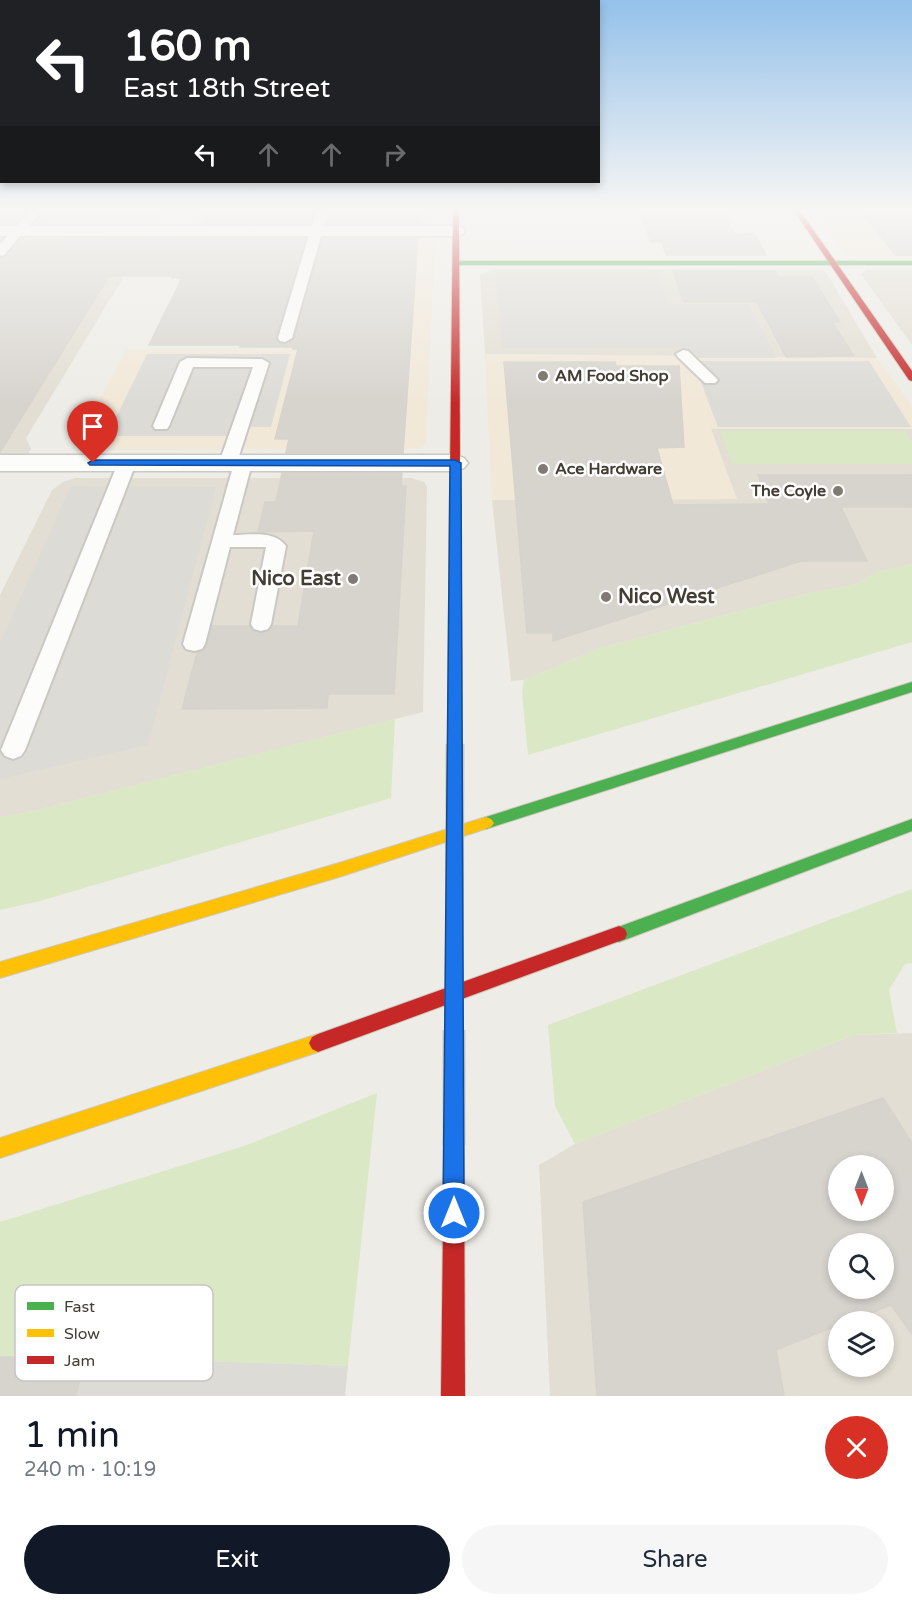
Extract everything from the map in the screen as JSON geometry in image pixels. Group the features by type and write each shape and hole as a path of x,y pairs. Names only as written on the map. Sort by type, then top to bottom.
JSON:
{"main road":[{"path":"453,1396 456,273"},
{"path":"839,273 912,378"},
{"path":"0,970 339,870 912,687"},
{"path":"0,1148 107,1115 563,956 912,825"}],"street":[{"path":"0,463 455,463"}],"lane":[{"path":"285,338 305,273"},
{"path":"683,354 710,380"},
{"path":"161,426 187,362 262,363 236,463 222,541 194,644"},
{"path":"12,750 127,463"},
{"path":"222,541 271,541 276,546 261,624"}],"shaded area":[{"path":"0,273 126,273 26,438 31,449 28,454 0,458"},
{"path":"306,273 434,273 426,442 423,447 417,449 90,450 78,446 76,442 127,349 284,350"},
{"path":"485,273 826,273 877,358 485,354 480,275"},
{"path":"912,273 912,345 861,274"},
{"path":"657,274 668,304 749,304 777,358 688,358 683,347 502,348 496,275"},
{"path":"147,354 290,354 271,427 245,427 242,436 107,436"},
{"path":"485,354 877,358 912,406 912,429 711,429 737,499 492,500"},
{"path":"693,361 869,361 911,427 718,427"},
{"path":"711,429 912,429 912,564 877,572 854,585 809,593 600,648 524,680 511,681 492,500 736,499"},
{"path":"75,478 411,478 424,482 427,487 423,712 25,813 0,817 0,595 52,490 63,482"},
{"path":"71,486 216,487 148,745 0,779 0,643"},
{"path":"912,1033 912,1396 550,1396 539,1165 575,1144 854,1035"},
{"path":"213,1361 348,1366 345,1396 76,1396 79,1381 213,1381"}],"green space":[{"path":"720,431 905,431 912,443 912,464 732,464"},
{"path":"912,564 912,642 528,755 522,692 524,680 600,648 809,593 854,585 877,572"},
{"path":"395,719 391,798 40,901 0,910 0,817 25,813"},
{"path":"912,889 912,963 905,964 889,990 897,1033 854,1035 575,1144 555,1106 548,1025"},
{"path":"377,1093 348,1366 213,1361 213,1285 15,1285 15,1357 0,1357 0,1222 247,1145"}],"building":[{"path":"0,273 295,273 276,337 278,342 285,344 294,339 313,273 416,273 403,453 286,453 289,439 275,439 298,349 293,349 293,347 240,347 241,345 149,345 182,278 172,278 172,276 109,276 0,452"},
{"path":"674,273 776,273 778,277 812,277 840,322 832,322 854,356 786,357 757,302 684,302"},
{"path":"504,362 615,362 616,366 679,366 684,447 657,448 673,505 769,504 758,475 912,475 912,507 841,507 867,561 801,561 553,641 553,633 527,633"},
{"name":"Nico East","path":"282,473 402,473 401,486 406,486 394,694 328,694 327,708 182,709 197,653 204,650 207,645 212,626 250,626 253,631 260,633 269,631 272,626 298,626 314,531 258,532 265,502 276,502"},
{"path":"883,1098 912,1143 912,1334 891,1305 876,1311 828,1311 828,1329 776,1350 784,1396 597,1396 583,1202"},
{"path":"0,1357 15,1357 15,1381 79,1381 76,1396 0,1396"}],"traffic: fast":[{"path":"455,470 455,716"},
{"path":"486,823 912,687"},
{"path":"454,1145 455,716"},
{"path":"619,934 912,825"}],"traffic: slow":[{"path":"0,970 339,870 486,823"},
{"path":"0,1148 318,1043"}],"traffic: jam":[{"path":"455,470 456,273"},
{"path":"840,273 912,378"},
{"path":"318,1043 619,934"},
{"path":"453,1396 454,1145"}],"place":[{"name":"AM Food Shop","path":"543,376"},
{"name":"Ace Hardware","path":"543,469"},
{"name":"The Coyle","path":"838,491"},
{"name":"Nico East","path":"353,579"},
{"name":"Nico West","path":"606,597"}],"route":[{"path":"93,463 455,463 454,1213"}]}
